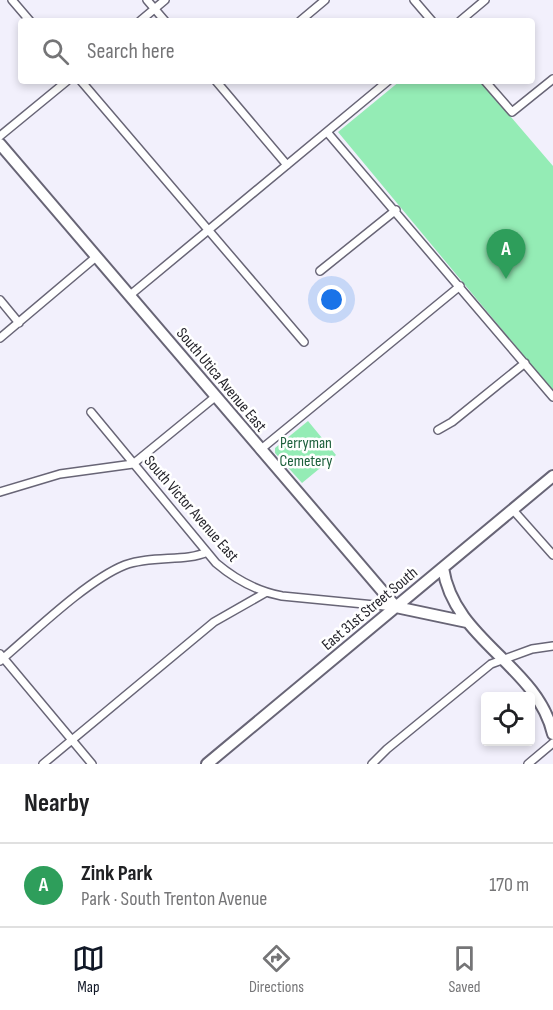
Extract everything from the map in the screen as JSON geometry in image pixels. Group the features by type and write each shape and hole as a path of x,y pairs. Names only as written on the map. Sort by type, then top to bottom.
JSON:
{"street":[{"path":"12,0 27,18"},
{"path":"147,0 162,18"},
{"path":"144,18 165,0"},
{"path":"304,18 325,0"},
{"path":"414,0 429,18"},
{"path":"464,18 485,0"},
{"path":"488,84 512,112 553,79"},
{"path":"0,136 63,84"},
{"path":"84,84 304,342"},
{"path":"218,84 287,165"},
{"path":"129,296 384,84"},
{"path":"327,132 396,210 553,397"},
{"name":"South Utica Avenue East","path":"0,144 396,607"},
{"path":"320,271 396,210"},
{"path":"0,338 96,257"},
{"path":"260,450 460,286"},
{"path":"0,300 19,322"},
{"path":"438,430 452,422 525,363"},
{"path":"0,492 60,474 133,464 215,397"},
{"name":"South Victor Avenue East","path":"91,412 207,552 232,575 265,592 396,607"},
{"name":"East 31st Street South","path":"207,764 553,476"},
{"path":"513,510 553,555"},
{"path":"92,764 1,658 109,573 147,558 199,556 207,552"},
{"path":"443,568 447,590 467,622 535,695 544,709 553,734"},
{"path":"43,764 214,622 265,592"},
{"path":"396,607 467,622"},
{"path":"372,764 491,664 532,649 553,646"},
{"path":"528,764 553,742"}],"green space":[{"path":"396,84 483,84 553,166 553,391 338,132"},
{"name":"Perryman Cemetery","path":"308,421 336,455 302,483 275,453 275,448"}],"place":[{"name":"Zink Park","path":"506,279"}]}
